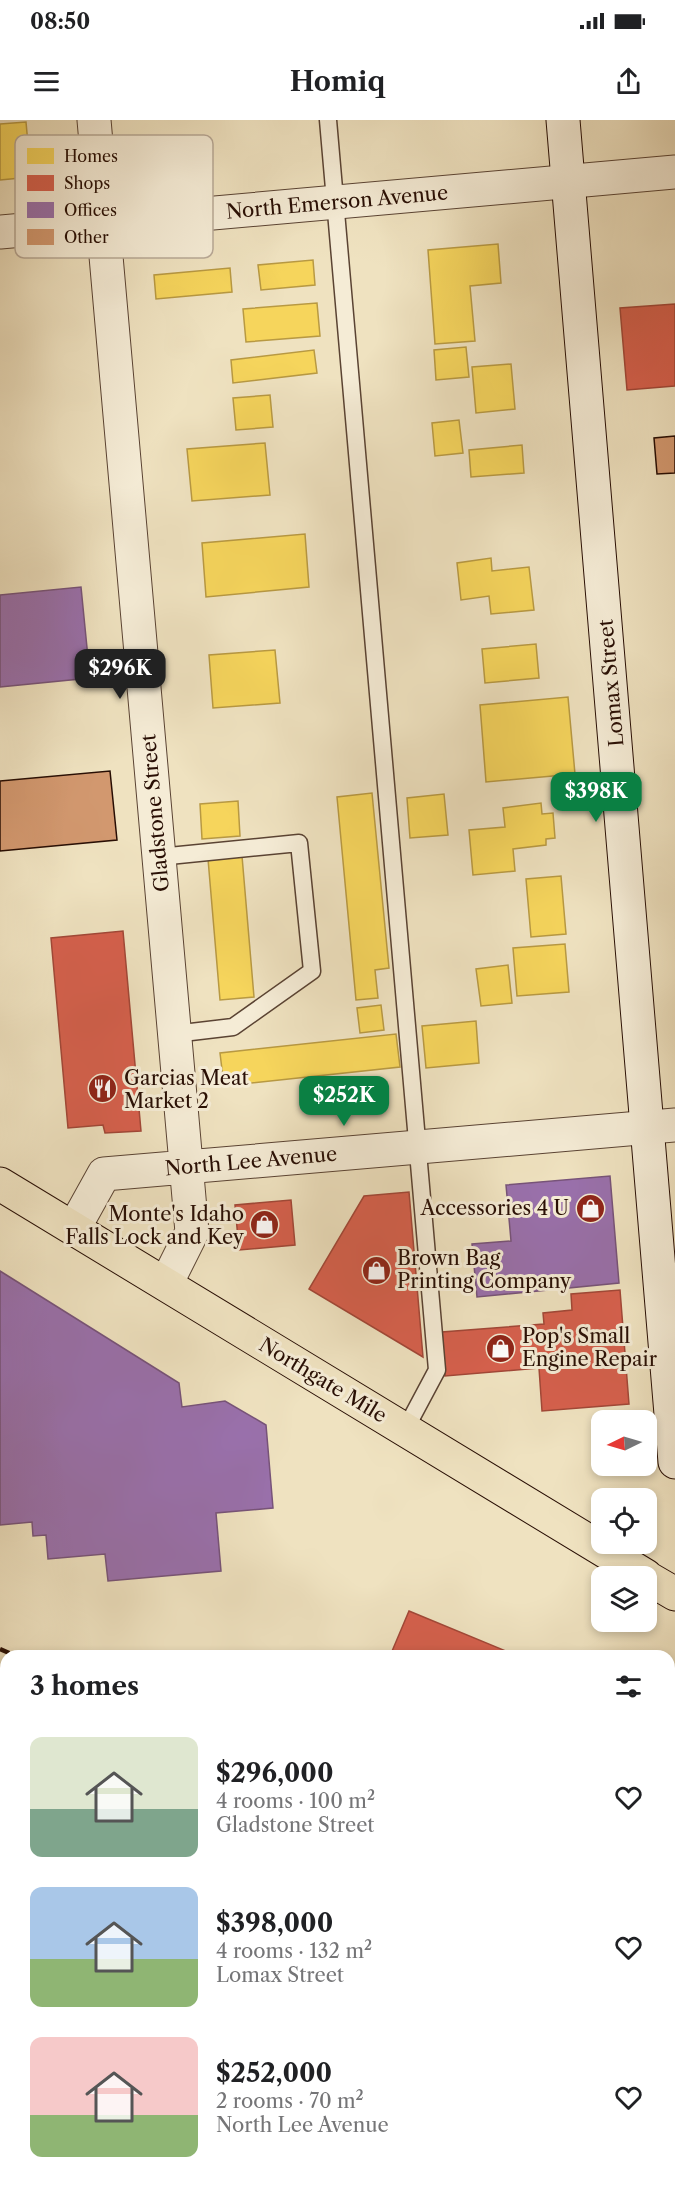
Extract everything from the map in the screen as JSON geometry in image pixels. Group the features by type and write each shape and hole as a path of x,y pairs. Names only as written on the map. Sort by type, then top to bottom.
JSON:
{"highway":[{"name":"Northgate Mile","path":"0,1184 628,1566"},
{"name":"Northgate Mile","path":"657,1583 675,1594"}],"street":[{"name":"Gladstone Street","path":"94,120 95,135"},
{"name":"Lomax Street","path":"563,120 661,1126 675,1462"},
{"name":"North Emerson Avenue","path":"213,213 675,172"},
{"name":"North Emerson Avenue","path":"0,232 15,231"},
{"name":"Gladstone Street","path":"107,258 192,1232 166,1284"},
{"name":"North Lee Avenue","path":"74,1228 104,1174 661,1126"}],"lane":[{"path":"327,120 437,1370 405,1430"},
{"path":"159,857 299,843 312,971 233,1027 174,1034"}],"building: Homes":[{"path":"26,122 27,135 15,135 15,179 0,180 0,124"},
{"path":"498,244 501,283 470,286 475,341 435,344 428,250"},
{"path":"313,260 315,285 261,290 258,265"},
{"path":"230,268 232,292 156,299 154,275"},
{"path":"317,303 320,336 246,342 243,309"},
{"path":"466,347 469,377 436,380 434,350"},
{"path":"314,350 317,373 233,383 231,360"},
{"path":"511,364 515,409 476,413 472,367"},
{"path":"270,395 273,427 236,430 233,398"},
{"path":"459,420 463,453 435,456 432,423"},
{"path":"265,443 270,495 192,501 187,449"},
{"path":"522,445 524,473 471,477 469,450"},
{"path":"305,534 309,587 206,597 202,543"},
{"path":"491,558 492,571 529,567 534,610 491,614 489,596 461,600 457,563"},
{"path":"536,644 539,678 485,683 482,649"},
{"path":"275,650 280,703 213,708 209,655"},
{"path":"568,697 575,774 486,782 480,705"},
{"path":"372,793 389,968 375,970 378,998 356,1000 337,797"},
{"path":"444,794 448,835 410,838 407,798"},
{"path":"238,801 240,836 202,839 200,804"},
{"path":"541,803 542,814 553,813 555,838 546,839 546,845 513,849 515,871 473,875 469,830 505,827 503,808"},
{"path":"242,856 254,997 220,1000 208,859"},
{"path":"561,876 566,934 531,937 526,879"},
{"path":"565,944 569,992 517,996 513,948"},
{"path":"508,965 512,1003 481,1006 476,969"},
{"path":"381,1005 384,1030 360,1033 357,1008"},
{"path":"476,1021 479,1063 426,1068 422,1026"},
{"path":"396,1034 400,1067 224,1086 220,1053"}],"building: Shops":[{"path":"675,304 675,386 627,390 620,308"},
{"path":"123,931 141,1131 105,1133 103,1125 68,1128 51,938"},
{"path":"409,1192 423,1357 309,1289 364,1196"},
{"path":"291,1200 295,1245 239,1250 235,1205"},
{"path":"620,1290 629,1404 542,1411 539,1368 445,1376 442,1332 544,1324 543,1313 572,1310 571,1294"},
{"path":"409,1611 503,1650 393,1650"}],"building: Offices":[{"path":"81,587 90,678 0,687 0,595"},
{"path":"610,1176 619,1283 477,1297 472,1244 511,1241 506,1185"},
{"path":"0,1271 179,1383 182,1407 225,1401 266,1425 273,1508 216,1513 221,1571 108,1581 105,1554 48,1559 46,1535 33,1536 32,1522 0,1525"}],"building: Other":[{"path":"675,436 675,473 657,474 654,438"},
{"path":"110,771 117,840 0,851 0,781"}],"place":[{"name":"Garcias Meat Market 2","path":"103,1089"},
{"name":"Accessories 4 U","path":"590,1208"},
{"name":"Monte's Idaho Falls Lock and Key","path":"265,1225"},
{"name":"Brown Bag Printing Company","path":"376,1270"},
{"name":"Pop's Small Engine Repair","path":"501,1348"}]}
